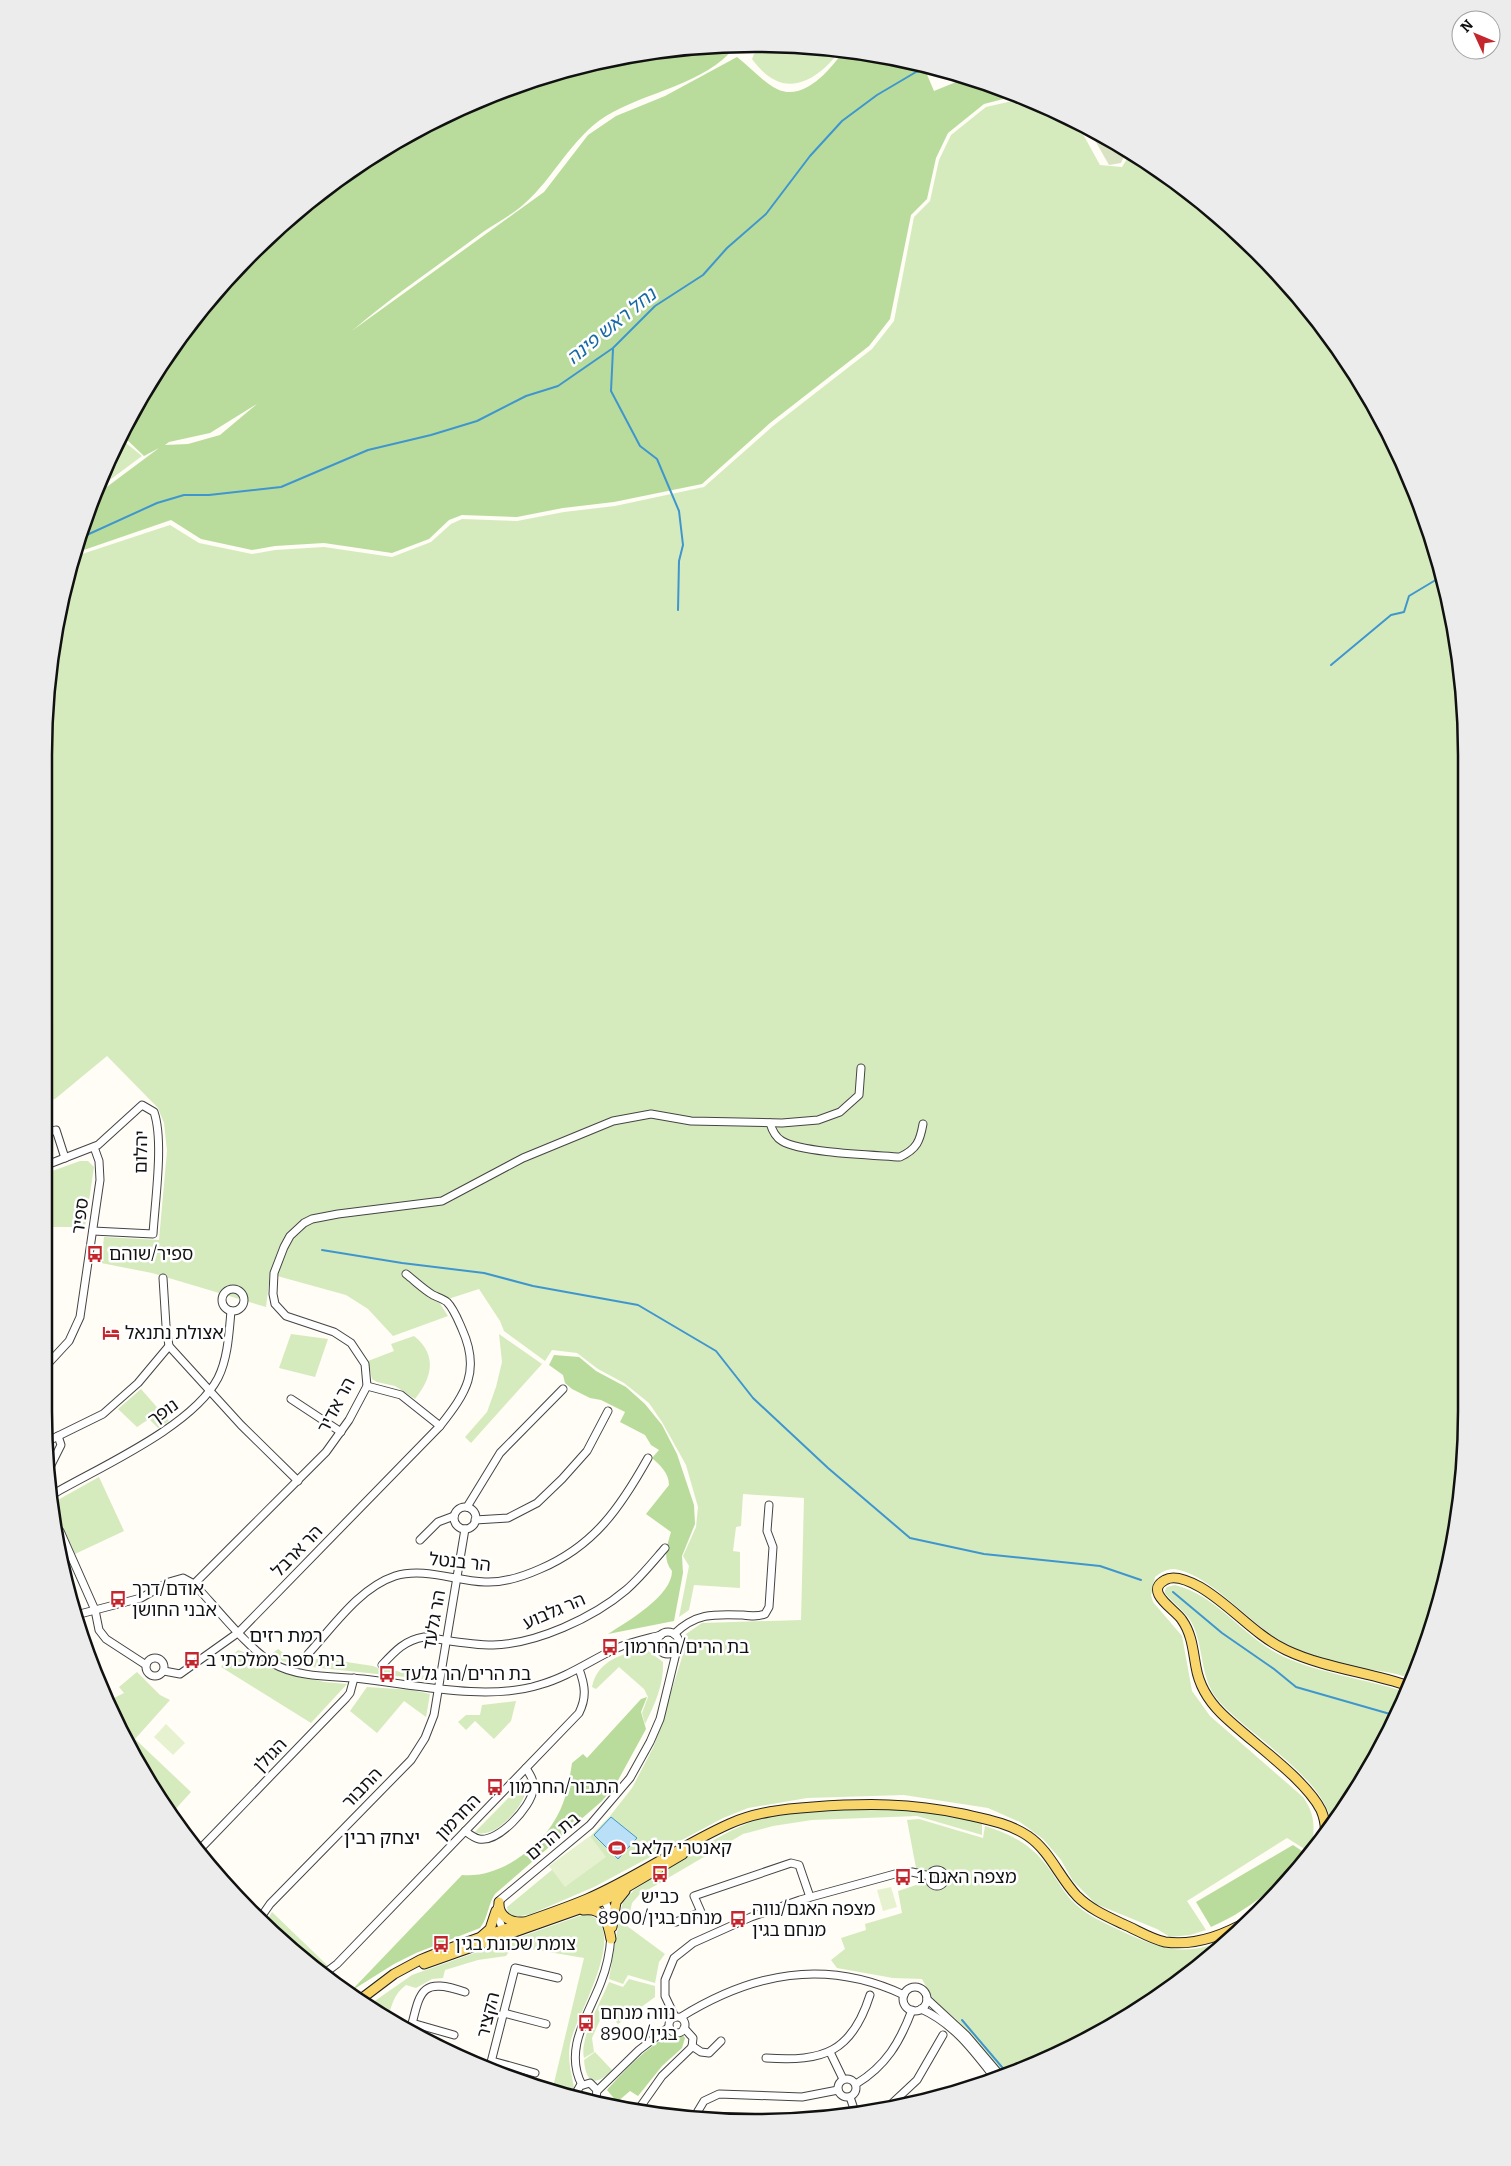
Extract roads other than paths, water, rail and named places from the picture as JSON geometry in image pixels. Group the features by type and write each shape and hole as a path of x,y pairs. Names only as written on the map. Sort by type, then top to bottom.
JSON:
{"main road":[{"path":"1324,1823 1321,1811 1308,1791 1221,1713 1206,1695 1198,1677 1186,1627 1177,1614 1161,1599 1157,1590 1159,1585 1168,1579 1176,1578 1195,1584 1223,1602 1259,1632 1286,1650 1316,1661 1403,1684"},
{"path":"576,1911 710,1832 743,1818 808,1807 887,1803 920,1806 964,1814 1005,1825 1028,1836 1046,1853 1068,1885 1088,1906 1155,1938 1173,1942 1196,1941 1228,1931"},
{"path":"612,1927 614,1908 619,1897 639,1881 733,1825 766,1813"},
{"path":"366,1995 394,1974 434,1954 480,1938 504,1933 528,1921 603,1896 639,1881"},
{"path":"498,1907 500,1913 509,1920 528,1921"},
{"path":"480,1938 490,1929 498,1907"},
{"path":"394,1974 504,1933 576,1911 593,1909 602,1914 608,1922 611,1938"}],"street":[{"name":"הר אדיר","path":"194,1584 326,1452 341,1432 367,1386 365,1364 351,1343 334,1332 286,1316 276,1304 273,1294 274,1273 284,1247 290,1236 298,1228 312,1219 338,1214 442,1201 523,1158 613,1121 651,1114 691,1121 770,1123 818,1120 840,1112 858,1095 861,1068"},
{"name":"יהלום","path":"52,1163 94,1147 142,1105 154,1112 157,1122 158,1142 153,1234 93,1231"},
{"path":"770,1123 774,1133 782,1142 807,1149 900,1157 911,1152 919,1143 923,1124"},
{"path":"52,1131 56,1130 65,1158"},
{"name":"ספיר","path":"52,1359 69,1341 80,1317 101,1169 94,1147"},
{"name":"הר ארבל","path":"164,1670 180,1674 239,1632 440,1426 468,1386 471,1368 468,1342 456,1315 446,1302 406,1274"},
{"path":"164,1278 166,1326 169,1346 298,1481"},
{"name":"נופך","path":"58,1491 167,1429 188,1413 210,1391 223,1364 231,1311"},
{"path":"53,1438 103,1414 138,1383 169,1346"},
{"path":"367,1386 401,1395 440,1426"},
{"path":"467,1507 494,1461 563,1389"},
{"path":"291,1399 341,1432"},
{"path":"475,1520 508,1518 537,1503 562,1479 587,1450 608,1411"},
{"path":"54,1460 61,1445 58,1436"},
{"name":"הר בנטל","path":"308,1654 354,1603 382,1582 398,1576 414,1573 486,1582 517,1578 543,1568 574,1550 606,1523 627,1494 648,1458"},
{"path":"674,1634 686,1624 701,1616 724,1614 758,1616 765,1614 769,1607 773,1547 767,1531 769,1505"},
{"path":"420,1540 438,1522 454,1516 460,1508 467,1507 474,1513 475,1520 472,1526 465,1529 456,1524 454,1516"},
{"name":"הר גלעד","path":"438,1687 465,1529"},
{"path":"65,1543 95,1610 98,1626 103,1635 146,1665 151,1675 159,1675 164,1670 164,1662 157,1657 149,1660 146,1665"},
{"name":"הר גלבוע","path":"382,1664 408,1641 424,1638 475,1644 505,1644 546,1635 616,1598 635,1582 665,1548"},
{"path":"83,1613 141,1598 176,1579 183,1578 194,1584 264,1657 280,1667 308,1673 487,1691 521,1689 539,1685 578,1669 617,1648 667,1632 674,1634 678,1638 678,1646 672,1653 660,1650"},
{"path":"660,1650 658,1641 661,1635"},
{"path":"635,1643 649,1643 660,1650 670,1662 671,1674"},
{"name":"בת הרים","path":"498,1907 505,1895 590,1825 630,1778 650,1742 660,1719 678,1646"},
{"name":"החרמון","path":"330,1970 578,1713 584,1698 585,1689 578,1669"},
{"name":"הגולן","path":"204,1845 346,1698 350,1693 354,1678"},
{"name":"התבור","path":"264,1913 270,1904 411,1760 430,1728 438,1687"},
{"path":"465,1831 479,1839 486,1839 494,1836 513,1821 529,1801 533,1791 532,1777 526,1768"},
{"path":"676,1922 701,1912 694,1896 791,1863 799,1865 810,1898"},
{"path":"642,2104 662,2076 692,2046 693,2038 684,2028 684,2022 678,2017 665,1996 664,1980 670,1965 680,1952 692,1943 751,1917 810,1898 896,1874 912,1872 930,1876"},
{"path":"582,2085 576,2069 576,2048 581,2028 606,1970 611,1938 611,1918 603,1896"},
{"path":"498,1907 504,1933"},
{"name":"הקציר","path":"492,2061 515,1968 558,1978"},
{"path":"669,2028 669,2020 732,1990 757,1981 787,1976 815,1974 850,1978 878,1984 904,1995"},
{"path":"454,2035 412,2023 417,2003 426,1990 437,1984 465,1992"},
{"path":"990,2073 954,2030 940,2019 921,2009 912,2010 906,2006 904,1995 908,1989 916,1987 925,1992 927,1999 966,2035 996,2071"},
{"path":"766,2058 802,2058 830,2052 843,2043 856,2030 870,1995"},
{"path":"921,2009 926,2004 927,1999"},
{"path":"856,2084 871,2074 889,2056 905,2029 912,2010"},
{"path":"504,2013 546,2024"},
{"path":"669,2028 676,2033 684,2028"},
{"path":"596,2095 639,2050 669,2028"},
{"path":"896,2099 917,2080 943,2035"},
{"path":"692,2046 708,2053 721,2041"},
{"path":"830,2052 843,2079"},
{"path":"492,2061 535,2073"},
{"path":"849,2078 856,2084 856,2092 850,2097 842,2096 838,2090 839,2083 843,2079 849,2078"},
{"path":"578,2091 582,2085 590,2084 595,2087 596,2095"},
{"path":"698,2111 704,2102 719,2094 802,2097 838,2090"},
{"path":"850,2097 853,2106"}],"water":[{"name":"קאנטרי קלאב","path":"611,1817 637,1838 618,1859 594,1835"}],"waterway":[{"name":"נחל ראש פינה","path":"89,534 157,503 184,495 209,495 281,487 368,450 431,435 477,421 526,396 558,386 613,348 655,306 703,275 727,248 766,214 810,156 842,121 877,95 917,72"},
{"path":"613,349 611,391 640,446 657,459 679,511 683,545 679,561 678,610"},
{"path":"1331,665 1391,615 1404,612 1409,596 1436,580"},
{"path":"322,1250 402,1263 484,1273 533,1286 638,1305 716,1351 753,1398 828,1468 910,1538 984,1554 1100,1566 1141,1580"},
{"path":"1173,1592 1222,1633 1274,1669 1296,1687 1389,1714"},
{"path":"962,2020 1003,2068"}],"place":[{"name":"ספיר/שוהם","path":"95,1254"},
{"name":"אצולת נתנאל","path":"111,1333"},
{"name":"אודם/דרך אבני החושן","path":"118,1599"},
{"name":"בת הרים/החרמון","path":"610,1647"},
{"name":"בית ספר ממלכתי ב","path":"192,1660"},
{"name":"בת הרים/הר גלעד","path":"387,1674"},
{"name":"התבור/החרמון","path":"495,1787"},
{"name":"קאנטרי קלאב","path":"617,1848"},
{"name":"כביש 8900/מנחם בגין","path":"660,1874"},
{"name":"מצפה האגם 1","path":"903,1877"},
{"name":"מצפה האגם/נווה מנחם בגין","path":"738,1919"},
{"name":"צומת שכונת בגין","path":"441,1944"},
{"name":"נווה מנחם בגין/8900","path":"586,2023"}],"district":[{"name":"רמת רזים","path":"286,1635"},
{"name":"יצחק רבין","path":"382,1837"}]}
